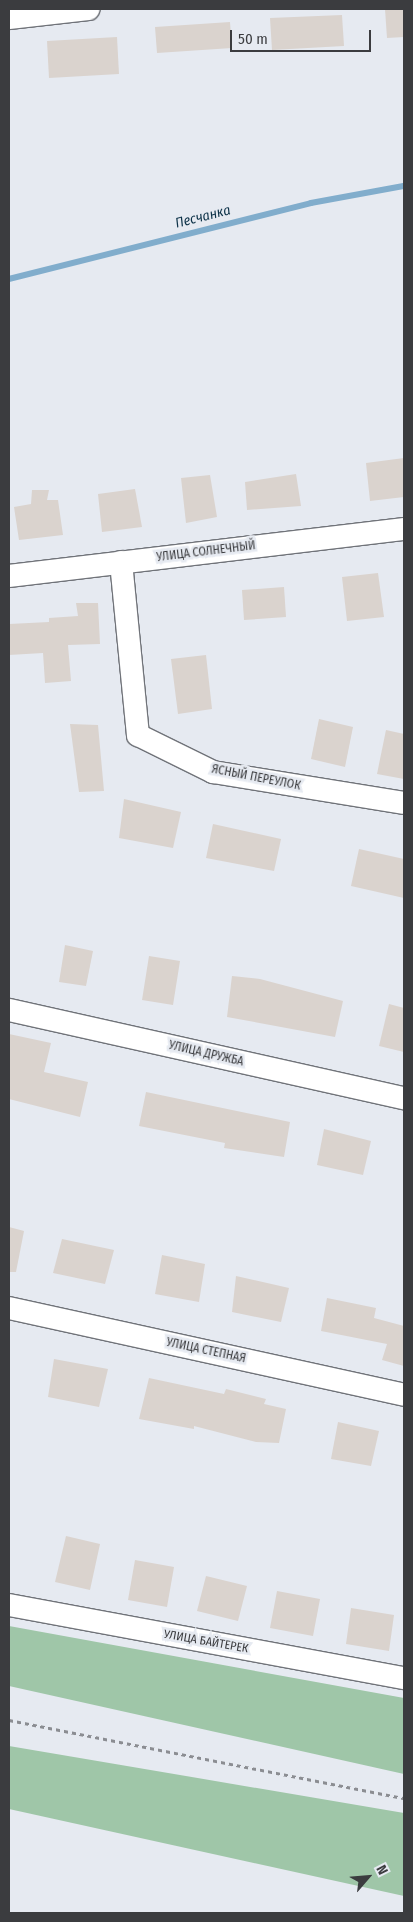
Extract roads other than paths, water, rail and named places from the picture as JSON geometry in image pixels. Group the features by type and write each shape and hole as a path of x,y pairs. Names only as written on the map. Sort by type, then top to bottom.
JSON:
{"street":[{"path":"9,18 88,9"},
{"name":"УЛИЦА СОЛНЕЧНЫЙ","path":"9,576 404,529"},
{"name":"ЯСНЫЙ ПЕРЕУЛОК","path":"121,562 138,735 213,772 404,803"},
{"name":"УЛИЦА ДРУЖБА","path":"9,1010 404,1098"},
{"name":"УЛИЦА СТЕПНАЯ","path":"9,1308 404,1395"},
{"name":"УЛИЦА БАЙТЕРЕК","path":"9,1605 404,1678"}],"waterway":[{"name":"Песчанка","path":"9,279 311,203 404,186"}]}
